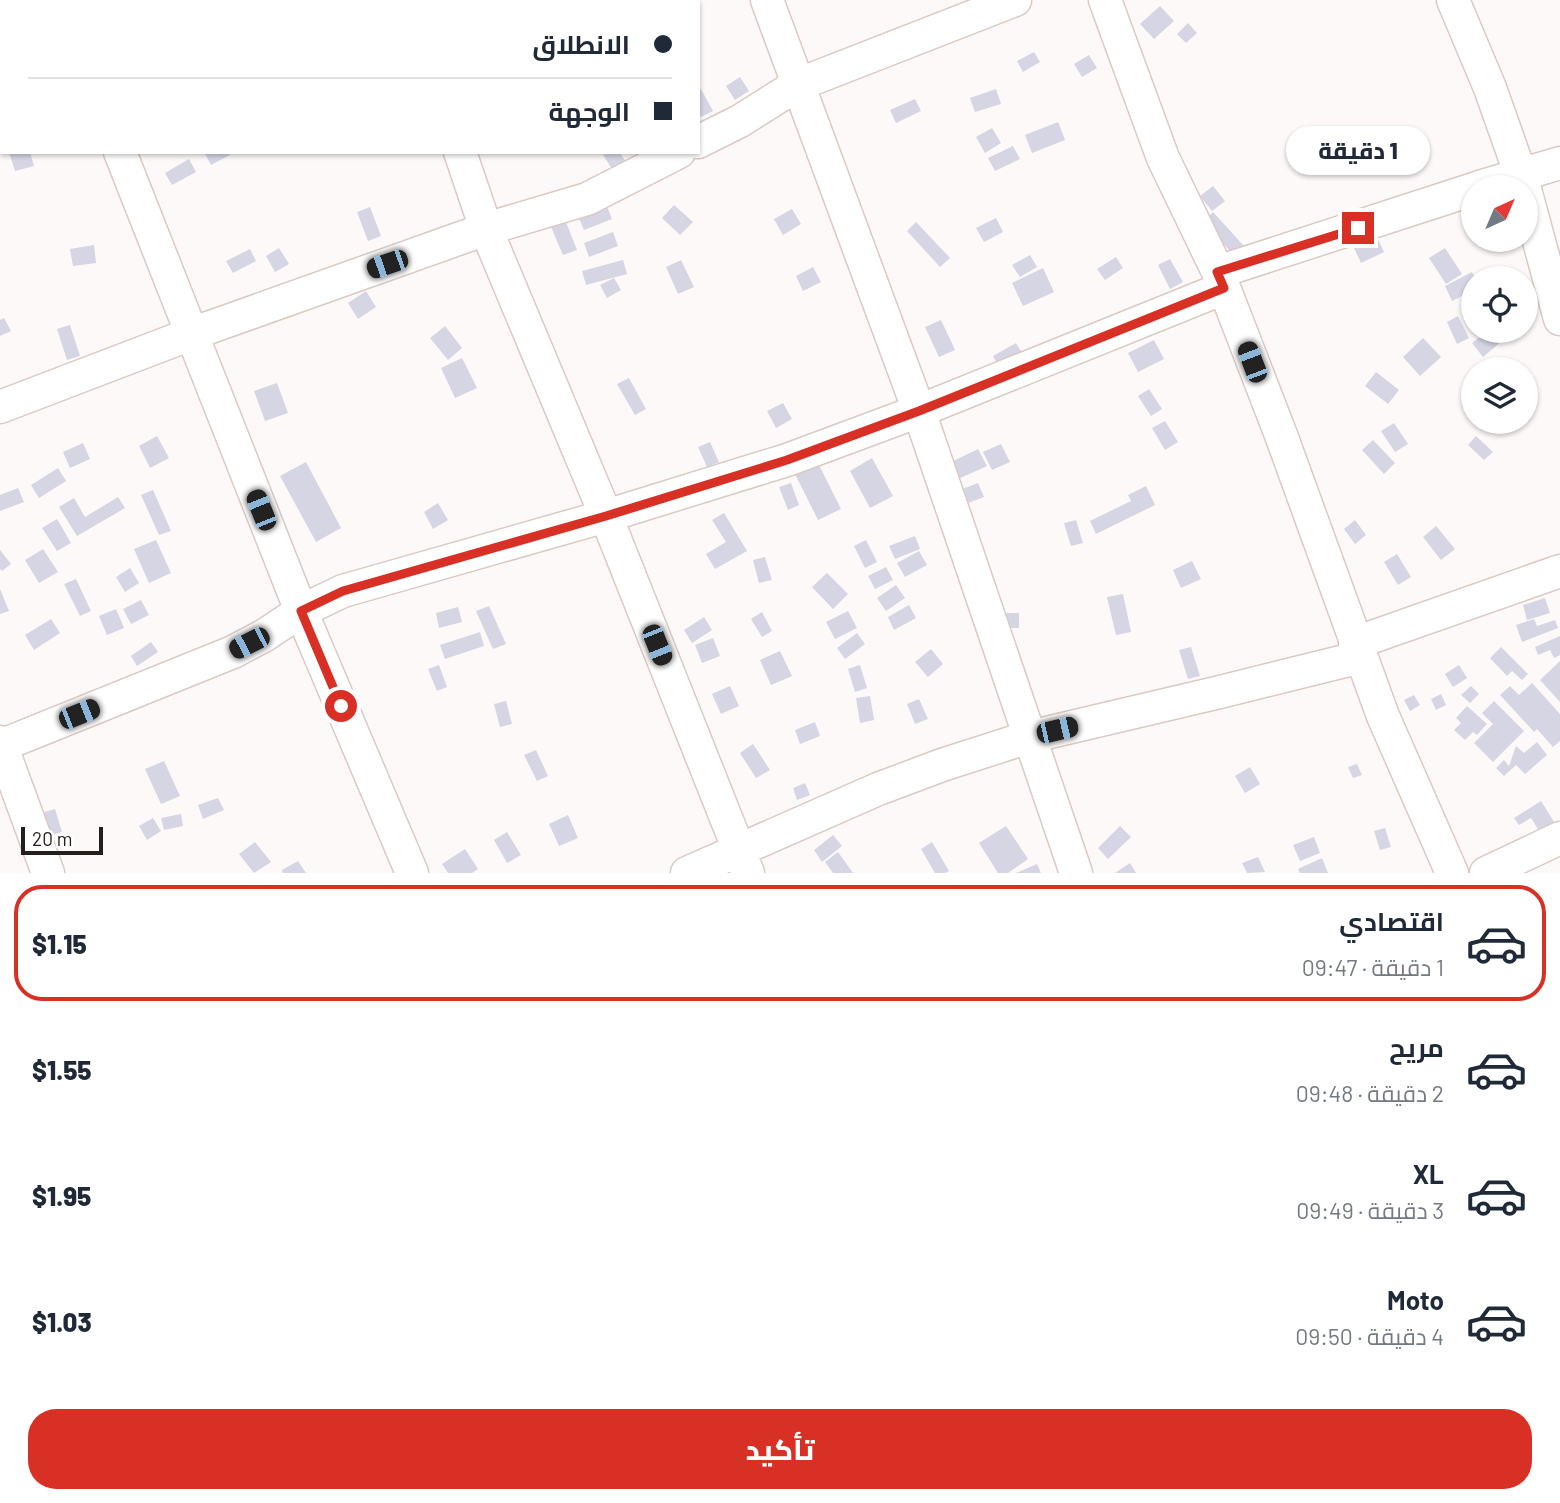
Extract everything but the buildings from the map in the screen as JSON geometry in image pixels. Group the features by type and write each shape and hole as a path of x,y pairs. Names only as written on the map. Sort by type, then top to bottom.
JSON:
{"street":[{"path":"767,0 919,411 1076,873"},
{"path":"700,141 740,121 797,86 1015,0"},
{"path":"1105,0 1163,158 1221,280 1281,435 1383,716 1452,873"},
{"path":"1453,0 1490,88 1521,175"},
{"path":"121,154 301,611 412,873"},
{"path":"461,154 486,229 606,516 744,862"},
{"path":"0,407 191,334 486,229 587,199 675,154"},
{"path":"1538,176 1560,163"},
{"path":"48,873 0,744 233,652 301,611 343,591 606,516 787,460 919,411 1221,280 1461,194"},
{"path":"1538,236 1560,319"},
{"path":"687,873 744,862 878,789 942,765 1029,737 1220,692 1358,650 1560,571"},
{"path":"1486,873 1560,838"}],"route":[{"path":"341,706 301,611 343,591 606,516 787,460 1044,362 1224,288 1217,272 1358,228"}]}
